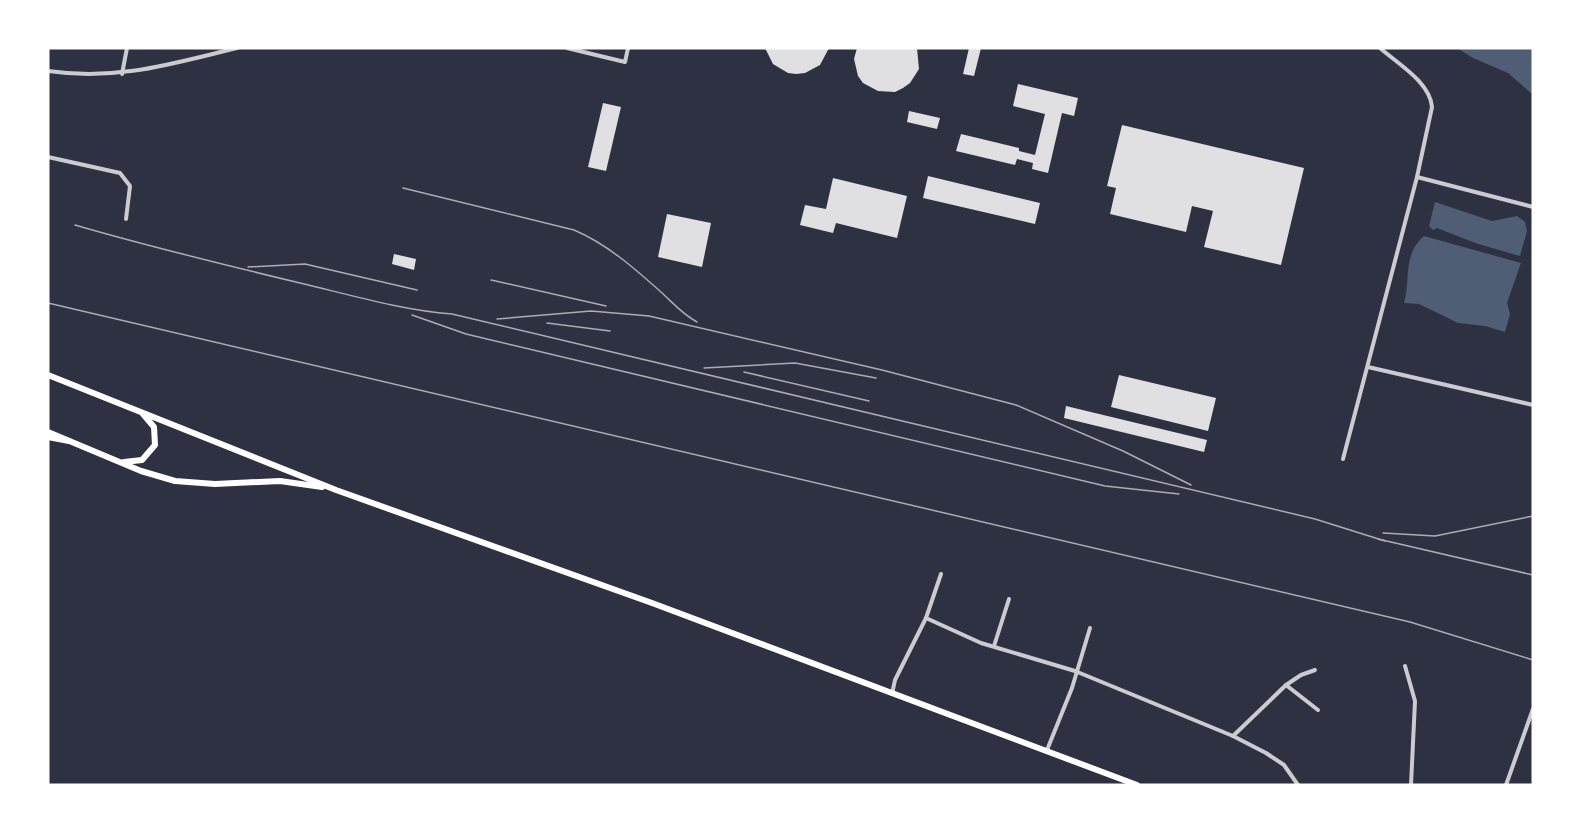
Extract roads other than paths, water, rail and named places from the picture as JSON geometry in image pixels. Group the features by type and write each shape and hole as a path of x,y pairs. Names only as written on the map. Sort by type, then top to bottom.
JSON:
{"main road":[{"path":"48,375 336,489 652,603 892,695 1137,785"},
{"path":"115,460 130,462 142,460 155,445 154,427 148,418 132,408"},
{"path":"48,432 150,474 185,482 214,484 280,481 336,489"},
{"path":"48,436 69,441"}],"street":[{"path":"122,74 127,48"},
{"path":"48,70 80,74 122,74 172,66 237,48"},
{"path":"567,48 625,62 628,48"},
{"path":"1343,459 1417,177 1432,106 1431,97 1425,88 1380,48"},
{"path":"48,157 120,173 129,186 126,219"},
{"path":"1417,177 1533,207"},
{"path":"1368,367 1533,405"},
{"path":"892,695 895,680 926,618 941,574"},
{"path":"994,646 1009,598"},
{"path":"926,618 994,646 1075,671 1233,736 1284,765 1298,785"},
{"path":"1047,751 1072,688 1075,671 1090,628"},
{"path":"1405,666 1415,701 1411,785"},
{"path":"1233,736 1286,686 1301,675 1315,670"},
{"path":"1286,686 1317,711"},
{"path":"1506,785 1516,764 1533,709"}],"water":[{"path":"1457,48 1533,48 1533,95 1508,73 1473,58"},
{"path":"1435,202 1492,221 1517,216 1525,222 1527,231 1520,256 1478,244 1437,228 1433,230 1429,226"},
{"path":"1424,236 1521,263 1507,303 1510,314 1505,332 1485,326 1458,323 1419,304 1404,303 1410,259 1417,243"}],"railway":[{"path":"403,188 574,230 620,257 682,312 697,322"},
{"path":"75,225 188,256 357,297 395,306 452,314 1315,519 1385,541"},
{"path":"248,267 305,264 417,290"},
{"path":"491,280 606,306"},
{"path":"48,303 1410,622 1533,660"},
{"path":"497,319 591,311 649,316 882,370 1016,405 1123,451 1191,485"},
{"path":"412,315 466,334 1105,486 1179,494"},
{"path":"547,323 610,331"},
{"path":"704,368 795,363 876,378"},
{"path":"744,372 869,401"},
{"path":"1383,533 1435,536 1533,516"},
{"path":"1378,539 1533,575"}]}
